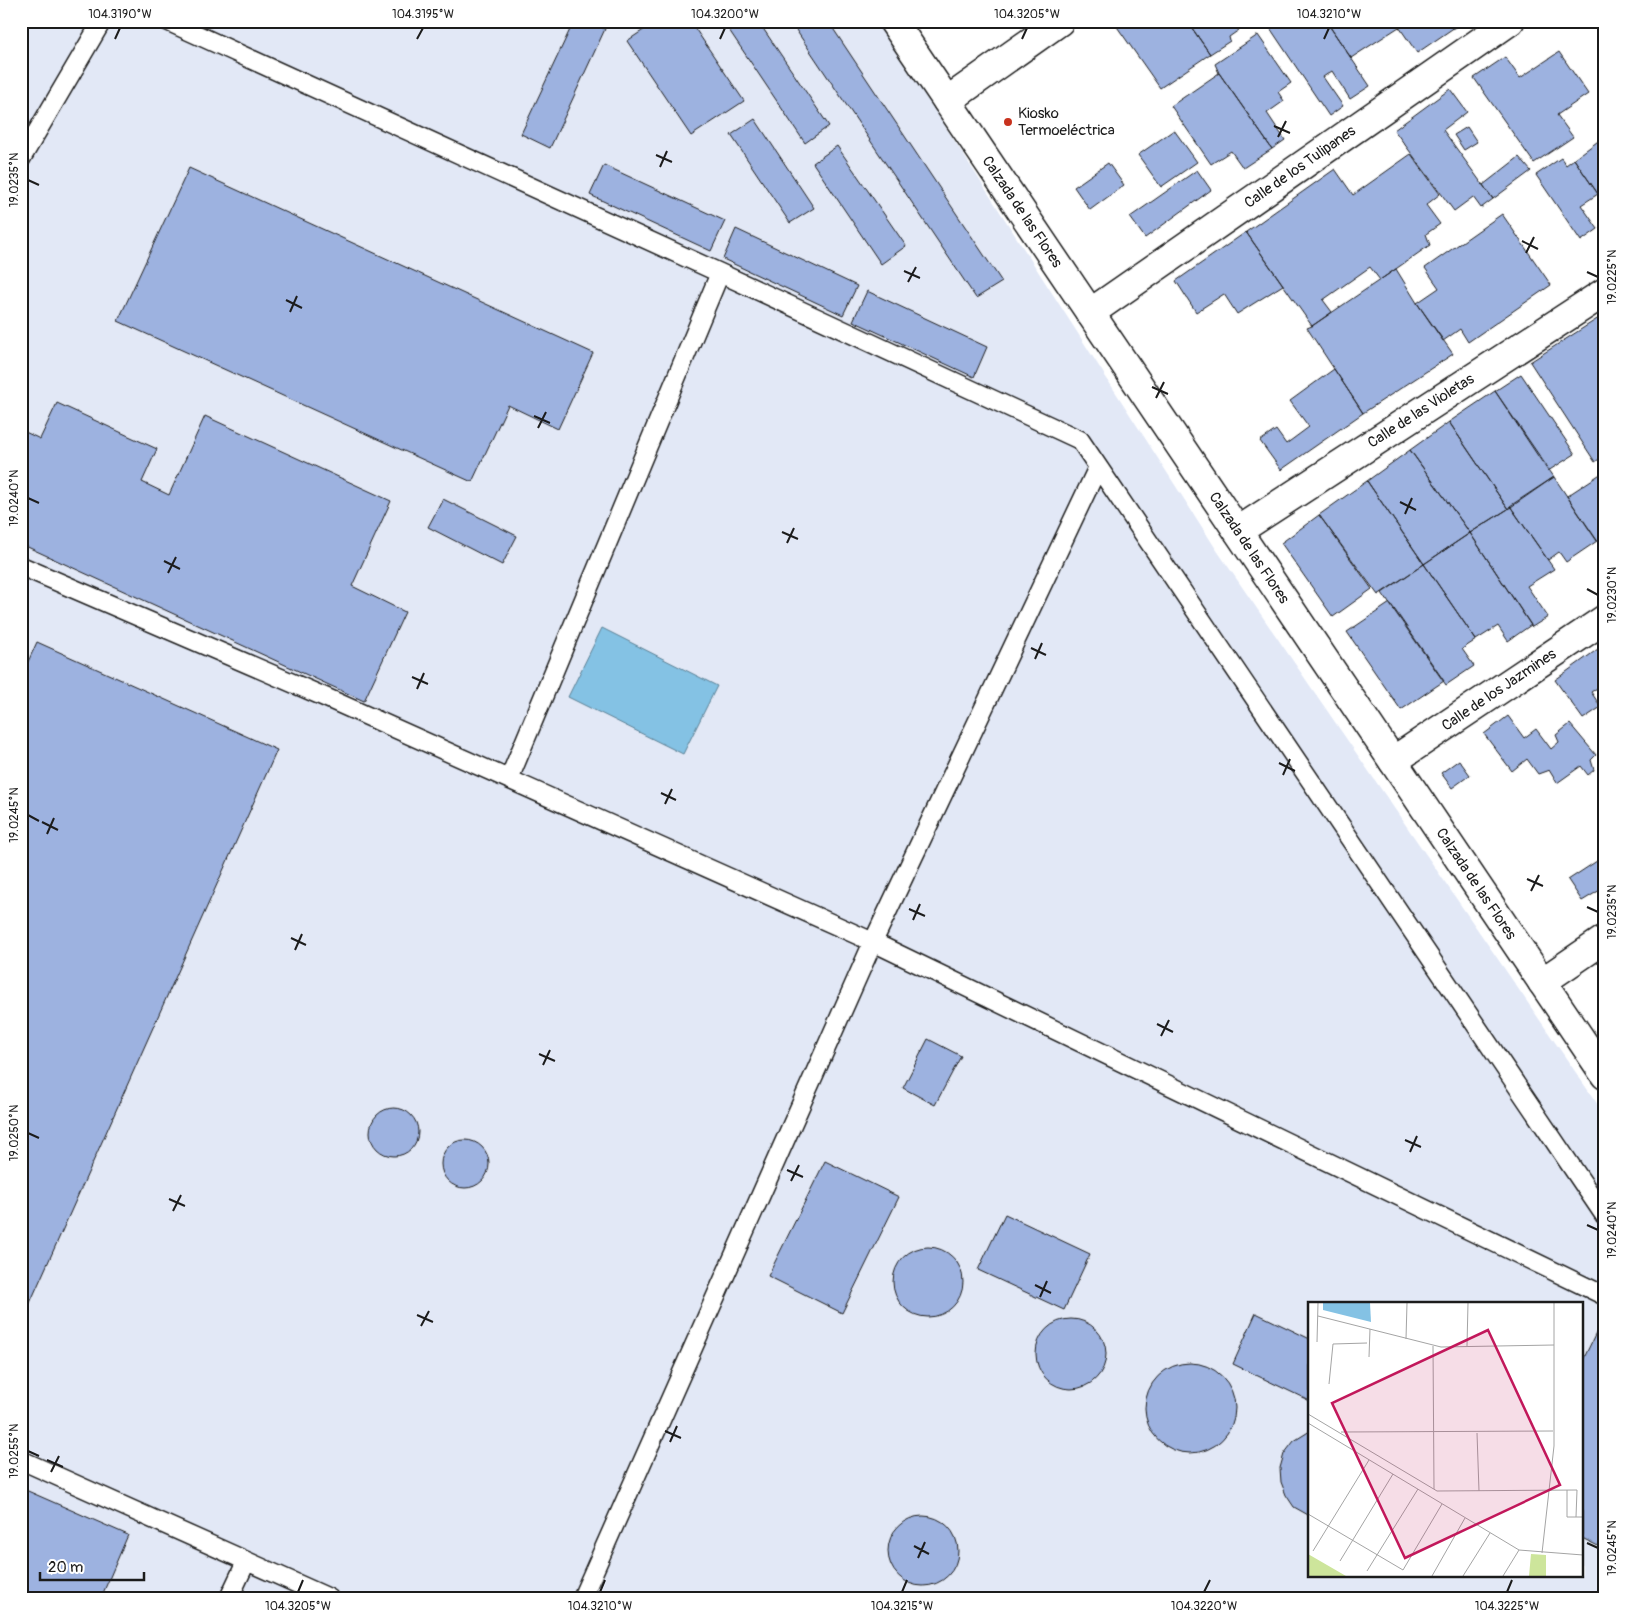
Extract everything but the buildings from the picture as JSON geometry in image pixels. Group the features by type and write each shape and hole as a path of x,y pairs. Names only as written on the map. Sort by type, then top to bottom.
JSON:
{"street":[{"name":"Calzada de las Flores","path":"893,21 1605,1075"},
{"path":"947,101 1060,21"},
{"name":"Calle de los Tulipanes","path":"1090,313 1510,21"},
{"name":"Calle de las Violetas","path":"1238,532 1605,292"},
{"name":"Calle de los Jazmines","path":"1393,761 1605,619"},
{"path":"1542,982 1605,940"}],"lane":[{"path":"21,159 102,21"},
{"path":"167,21 720,273 1080,440 1605,1216"},
{"path":"508,779 720,273"},
{"path":"582,1598 873,942 1098,467"},
{"path":"21,566 327,698 873,942 1605,1296"},
{"path":"21,1460 329,1598"},
{"path":"229,1598 246,1562"}],"shaded area":[{"path":"21,21 875,21 938,115 1216,549 1605,1115 1605,1598 21,1598"}],"water":[{"path":"602,628 717,686 683,754 568,697"}],"place":[{"name":"Kiosko Termoeléctrica","path":"1008,122"}]}
